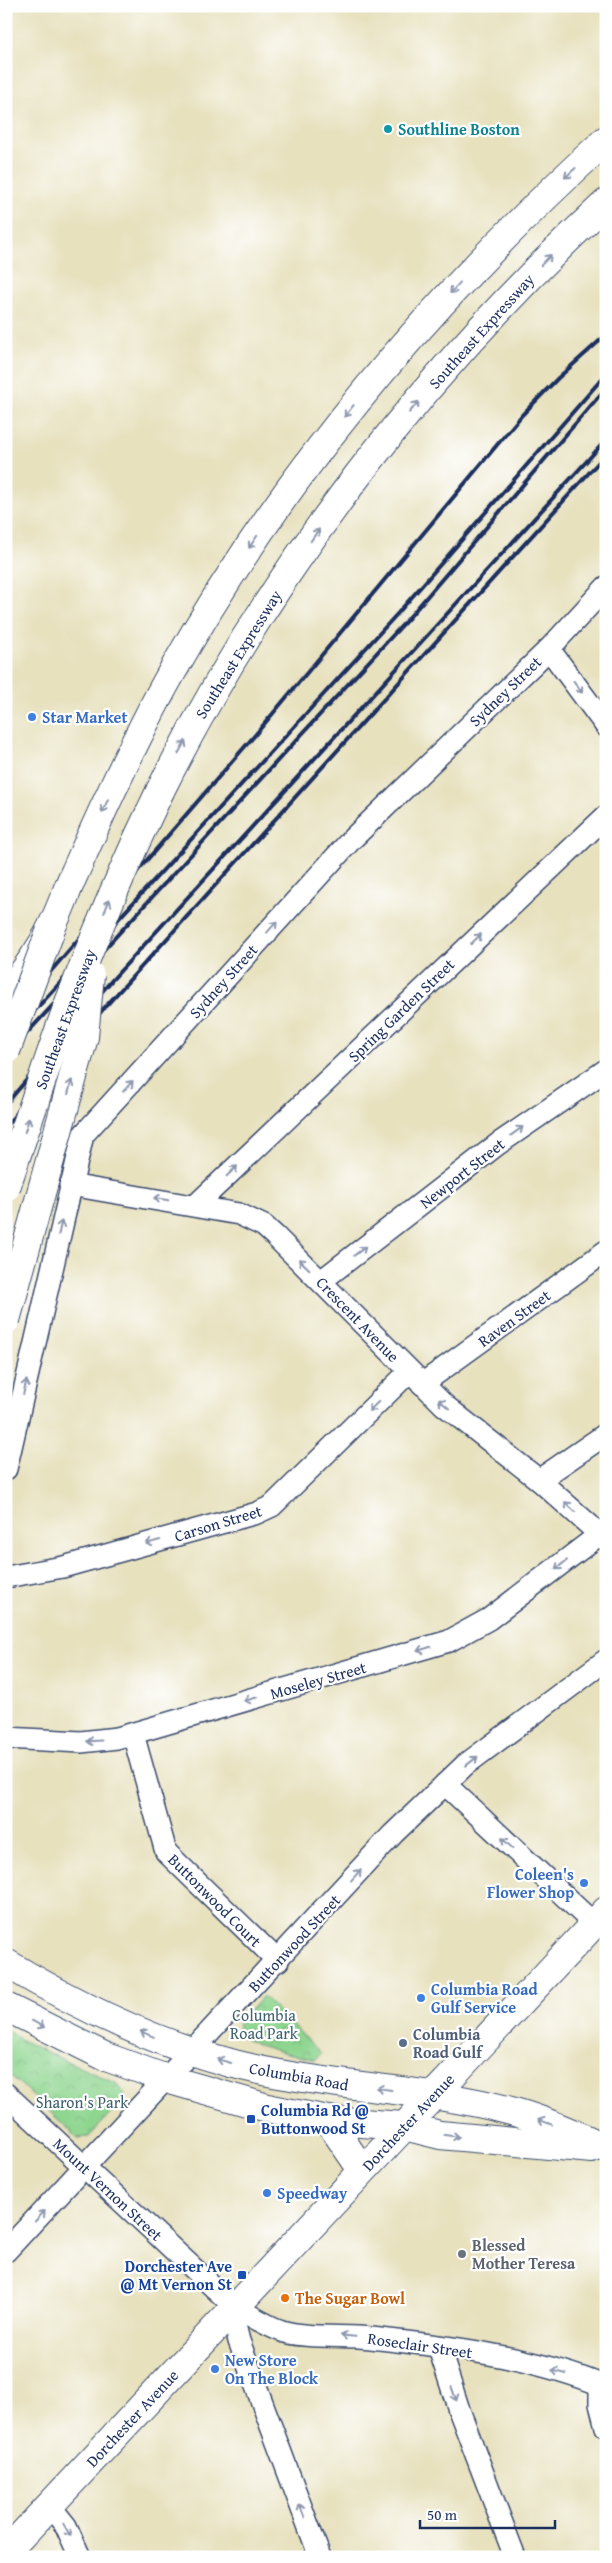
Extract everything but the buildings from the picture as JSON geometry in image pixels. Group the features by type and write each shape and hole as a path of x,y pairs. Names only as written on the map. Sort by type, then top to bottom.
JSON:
{"main road":[{"path":"6,1051 73,875 126,762 170,675 210,607 274,512 331,434 392,358 477,264 541,200 606,140"},
{"name":"Southeast Expressway","path":"6,1187 69,1001 118,880 160,791 208,701 242,644 301,555 363,469 469,342 561,245 606,203"},
{"path":"6,996 50,932"},
{"path":"6,1320 84,1037 93,940"},
{"name":"Dorchester Avenue","path":"6,2552 362,2170 602,1918"},
{"name":"Columbia Road","path":"6,1963 94,2010 192,2052 235,2064 296,2077 433,2096 518,2113 549,2124 606,2149"},
{"name":"Columbia Road","path":"6,2007 97,2053 167,2080 271,2109 328,2120 404,2126 469,2138 606,2149"},
{"path":"328,2120 362,2170"}],"street":[{"name":"Sydney Street","path":"6,1469 83,1135 368,822 549,649 606,587"},
{"path":"549,649 606,726"},
{"name":"Spring Garden Street","path":"196,1205 606,816"},
{"name":"Newport Street","path":"321,1281 498,1144 606,1070"},
{"name":"Crescent Avenue","path":"70,1186 196,1205 238,1214 264,1226 444,1405 538,1480 603,1537"},
{"name":"Raven Street","path":"415,1378 606,1251"},
{"name":"Carson Street","path":"6,1577 63,1567 257,1513 272,1506 415,1378"},
{"path":"538,1480 606,1434"},
{"name":"Moseley Street","path":"6,1738 99,1742 449,1641 496,1614 603,1537"},
{"name":"Buttonwood Street","path":"6,2251 278,1961 394,1834 445,1784 490,1746 606,1660"},
{"name":"Buttonwood Court","path":"132,1734 159,1834 166,1852 278,1961"},
{"path":"445,1784 602,1918"},
{"name":"Mount Vernon Street","path":"6,2094 235,2308"},
{"path":"235,2308 234,2321 239,2341 320,2557"},
{"name":"Roseclair Street","path":"235,2308 279,2330 292,2334 371,2338 439,2348 520,2362 603,2386"},
{"path":"439,2348 515,2557"},
{"path":"603,2386 600,2404 606,2427"},
{"path":"50,2506 66,2526 80,2557"}],"green space":[{"name":"Columbia Road Park","path":"263,1996 321,2053 315,2060 261,2046 243,2038 238,2033 239,2022"},
{"name":"Sharon's Park","path":"6,2030 27,2043 117,2084 123,2091 125,2098 89,2137 78,2138 6,2071"}],"railway":[{"path":"6,1023 255,735 522,415 558,378 606,335"},
{"path":"6,1042 398,613 606,374"},
{"path":"6,1056 406,621 606,388"},
{"path":"6,1104 112,980 606,440"},
{"path":"6,1126 105,1007 606,454"}],"place":[{"name":"Southline Boston","path":"388,129"},
{"name":"Star Market","path":"32,717"},
{"name":"Coleen's Flower Shop","path":"584,1883"},
{"name":"Columbia Road Gulf Service","path":"421,1998"},
{"name":"Columbia Road Gulf","path":"403,2043"},
{"name":"Columbia Rd @ Buttonwood St","path":"251,2119"},
{"name":"Speedway","path":"267,2193"},
{"name":"Blessed Mother Teresa","path":"462,2254"},
{"name":"Dorchester Ave @ Mt Vernon St","path":"242,2275"},
{"name":"The Sugar Bowl","path":"285,2298"},
{"name":"New Store On The Block","path":"215,2369"}]}
